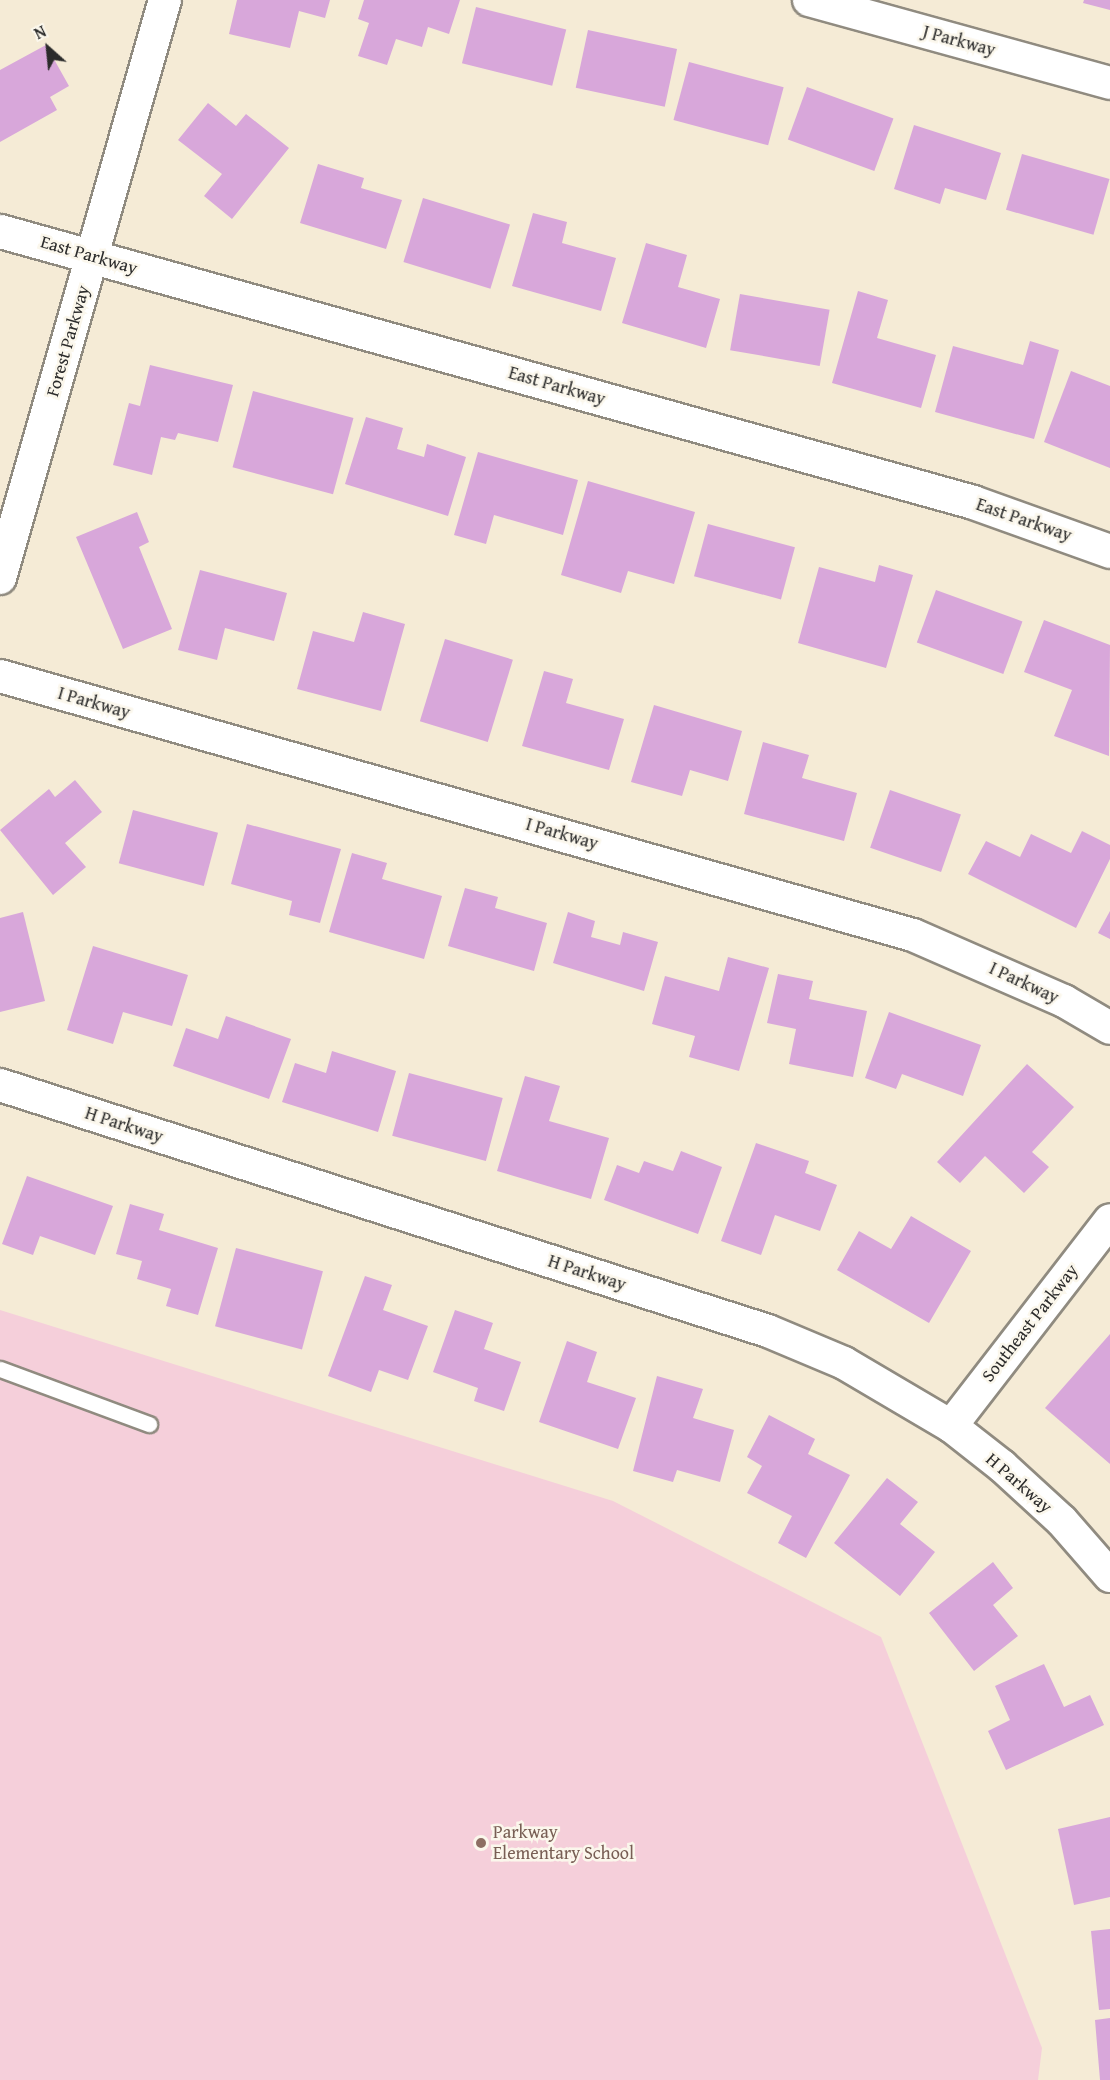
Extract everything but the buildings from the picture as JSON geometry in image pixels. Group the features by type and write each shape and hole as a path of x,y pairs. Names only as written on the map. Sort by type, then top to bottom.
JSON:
{"street":[{"name":"Forest Parkway","path":"0,578 165,0"},
{"name":"J Parkway","path":"809,0 1110,83"},
{"name":"East Parkway","path":"0,231 973,502 1110,551"},
{"name":"I Parkway","path":"0,676 902,932 1000,971 1110,1028"},
{"name":"H Parkway","path":"0,1085 768,1331 844,1363 951,1426 1002,1466 1062,1521 1110,1576"},
{"name":"Southeast Parkway","path":"951,1426 1110,1220"}],"lane":[{"path":"0,1369 149,1424"}],"shaded area":[{"name":"Parkway Elementary School","path":"0,1310 613,1501 881,1637 1042,2048 1038,2080 0,2080"}],"place":[{"name":"Parkway Elementary School","path":"481,1843"}]}
